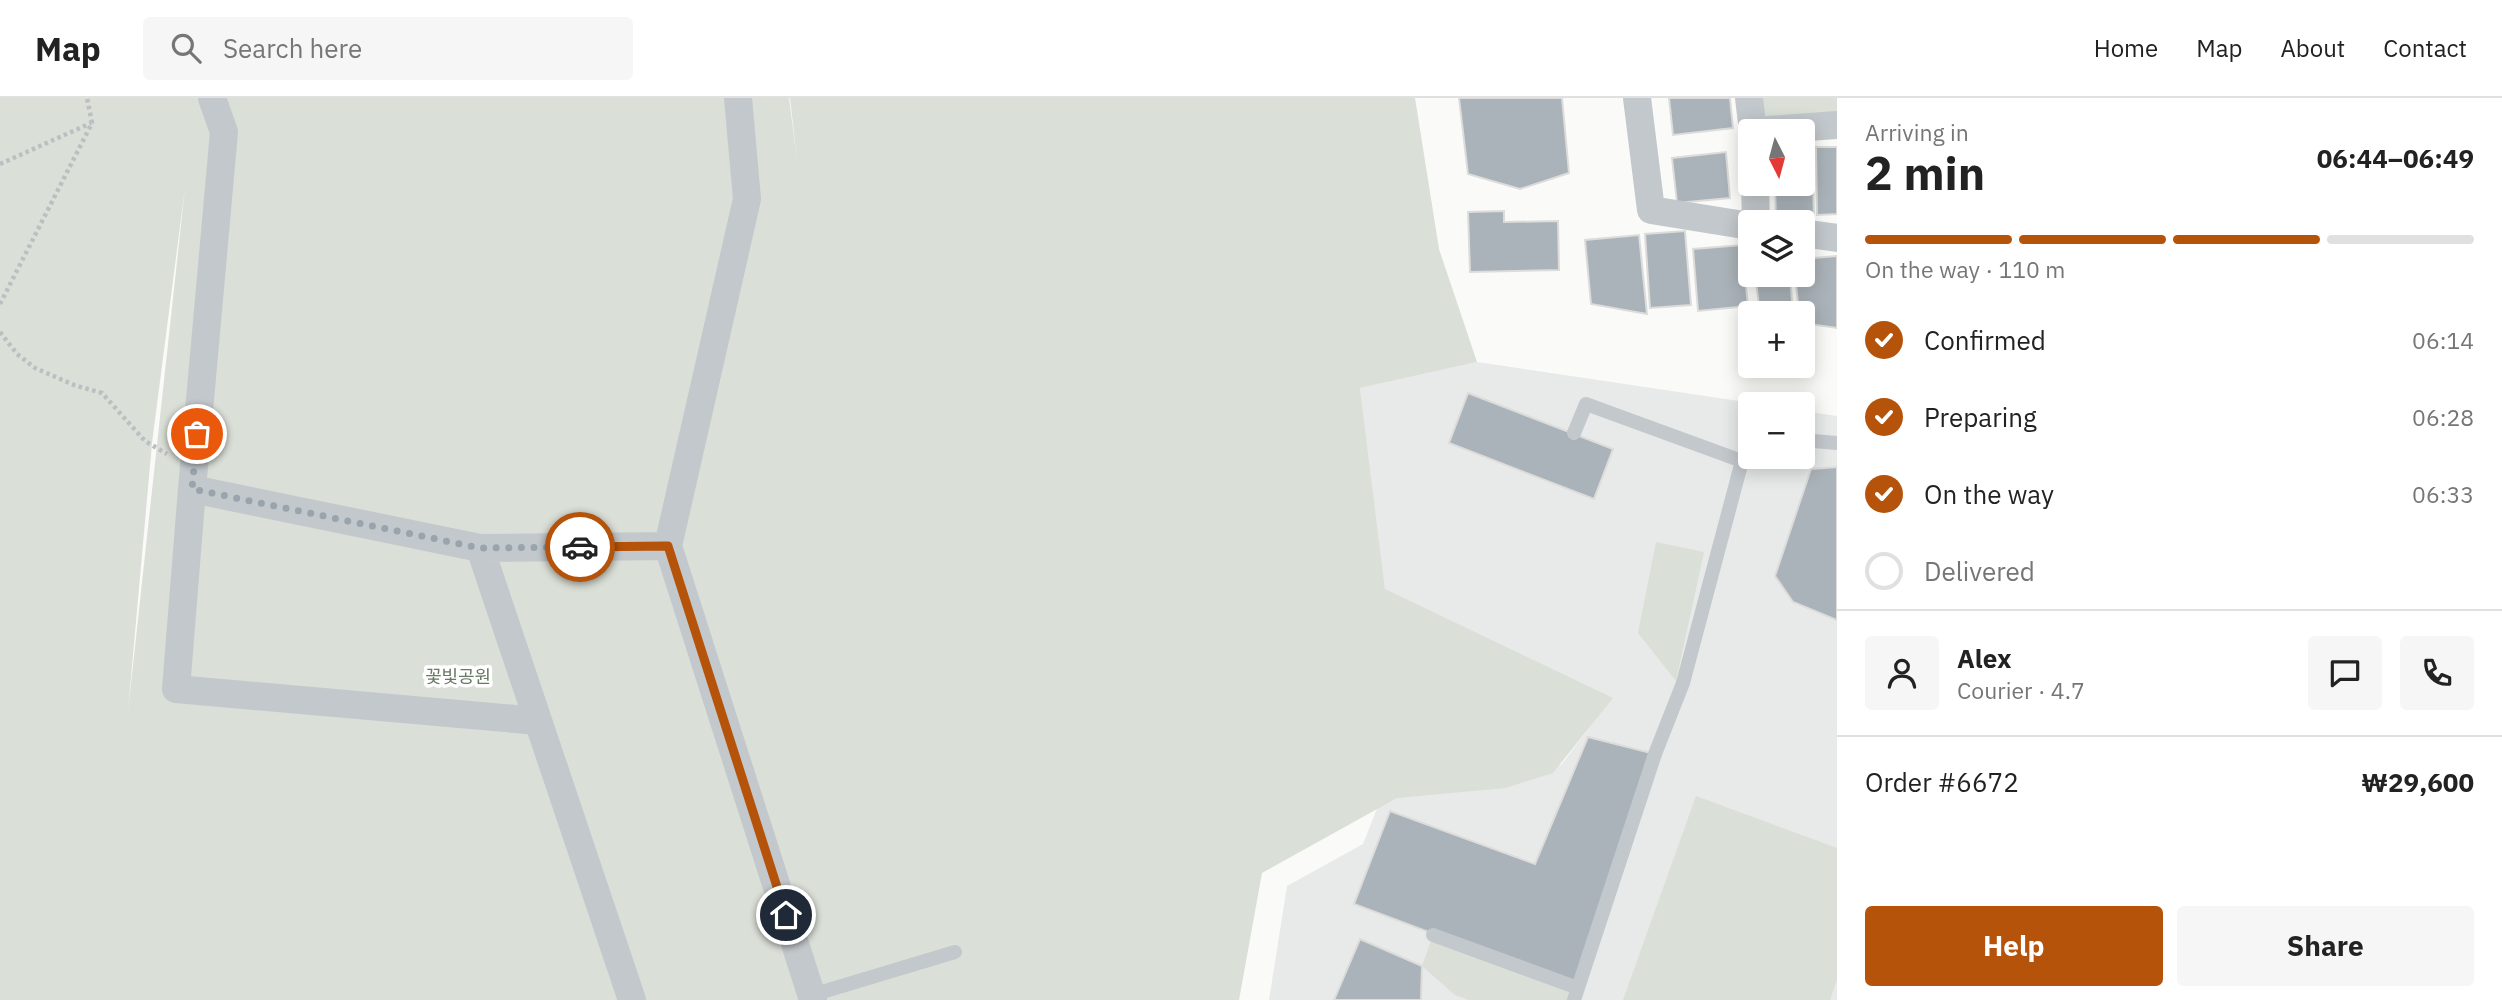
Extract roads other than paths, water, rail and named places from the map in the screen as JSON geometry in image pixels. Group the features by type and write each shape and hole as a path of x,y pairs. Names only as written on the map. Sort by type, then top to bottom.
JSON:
{"street":[{"path":"212,98 224,132 176,689 538,722"},
{"path":"737,98 747,199 668,546 812,997"},
{"path":"1637,98 1651,210 1738,224"},
{"path":"1749,98 1752,119"},
{"path":"1815,127 1837,125"},
{"path":"1815,235 1837,238"},
{"path":"192,489 480,548 668,546"},
{"path":"480,548 632,1000"}],"lane":[{"path":"1574,433 1586,404 1738,454"},
{"path":"1815,440 1837,443"},
{"path":"1433,934 1576,994 1655,754 1684,683 1743,469"},
{"path":"812,997 955,952"}],"park label":[{"name":"꽃빛공원","path":"458,676"}]}
